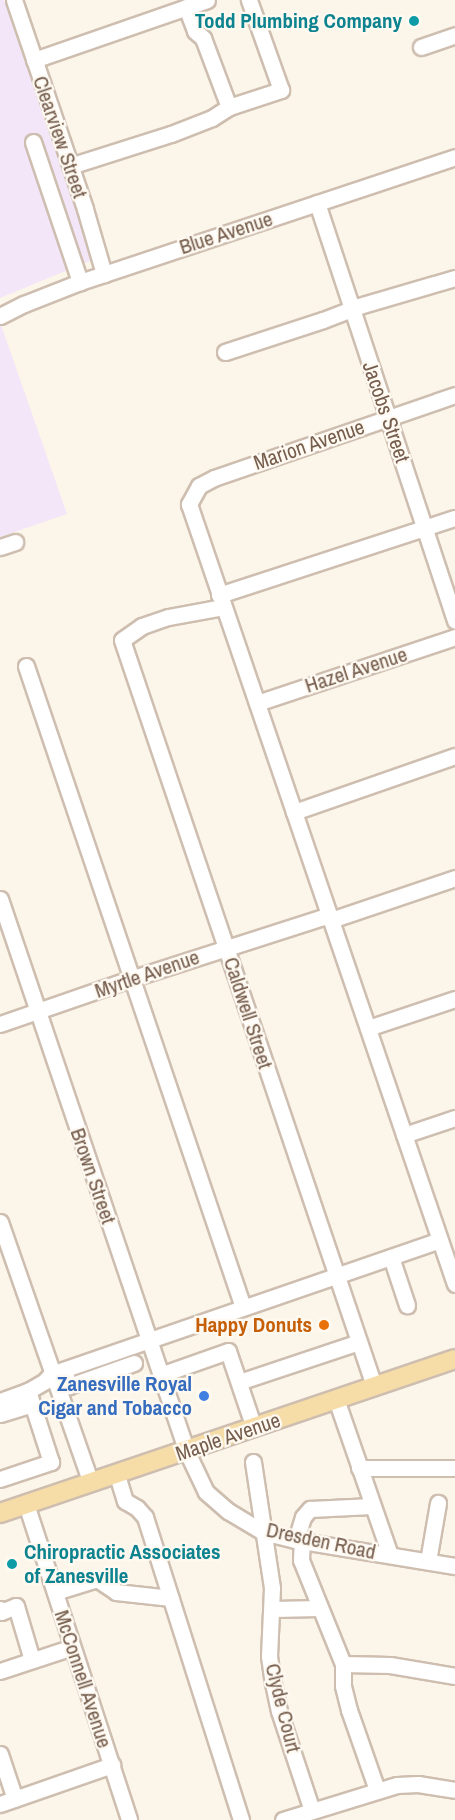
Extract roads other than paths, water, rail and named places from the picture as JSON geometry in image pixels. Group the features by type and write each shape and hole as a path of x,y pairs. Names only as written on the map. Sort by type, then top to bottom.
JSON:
{"main road":[{"name":"Maple Avenue","path":"0,1513 187,1452 455,1359"}],"street":[{"name":"Clearview Street","path":"14,0 104,274"},
{"path":"34,60 207,0"},
{"path":"70,166 195,125 229,107 281,90 249,0"},
{"path":"186,7 195,31 203,38 229,107"},
{"path":"421,47 455,35"},
{"path":"33,142 80,282"},
{"name":"Blue Avenue","path":"0,316 80,282 455,157"},
{"name":"Jacobs Street","path":"317,203 455,621"},
{"path":"225,352 352,309 455,278"},
{"name":"Marion Avenue","path":"221,601 189,504 199,486 214,478 455,395"},
{"path":"455,518 221,601 455,1284"},
{"path":"0,547 15,542"},
{"name":"Caldwell Street","path":"221,601 142,626 122,640 374,1386"},
{"name":"Hazel Avenue","path":"257,703 455,638"},
{"path":"26,666 130,979 243,1307"},
{"path":"294,812 455,756"},
{"name":"Myrtle Avenue","path":"0,1024 226,947 455,878"},
{"name":"Brown Street","path":"0,899 187,1452"},
{"path":"368,1028 455,999"},
{"path":"404,1135 455,1118"},
{"path":"0,1222 57,1372 91,1483"},
{"path":"0,1414 30,1398 45,1381 57,1372 440,1240"},
{"path":"391,1257 407,1305"},
{"path":"239,1382 359,1342"},
{"path":"160,1375 228,1351 254,1428"},
{"path":"57,1372 69,1386 134,1364"},
{"path":"0,1401 30,1398"},
{"path":"0,1479 51,1462 30,1398"},
{"path":"336,1399 390,1555"},
{"name":"Dresden Road","path":"187,1452 206,1492 228,1511 263,1532 455,1566"},
{"name":"Clyde Court","path":"253,1462 273,1588 269,1656 273,1683 279,1711 312,1811"},
{"path":"360,1468 455,1468"},
{"path":"117,1475 125,1501 137,1508 145,1517 241,1820"},
{"path":"428,1561 438,1503"},
{"name":"McConnell Avenue","path":"26,1504 129,1820"},
{"path":"372,1506 310,1509 303,1518 299,1540 302,1560 319,1608 343,1664 343,1686 347,1702 377,1790"},
{"path":"55,1592 97,1579 116,1592 171,1598"},
{"path":"0,1609 1,1612 16,1606 32,1660"},
{"path":"273,1609 319,1608"},
{"path":"0,1671 72,1647"},
{"path":"343,1664 390,1665 455,1676"},
{"path":"0,1754 7,1802 112,1765"},
{"path":"283,1820 377,1790 418,1784 455,1790"}],"place":[{"name":"Todd Plumbing Company","path":"414,21"},
{"name":"Happy Donuts","path":"324,1325"},
{"name":"Zanesville Royal Cigar and Tobacco","path":"204,1396"},
{"name":"Chiropractic Associates of Zanesville","path":"12,1564"}]}
